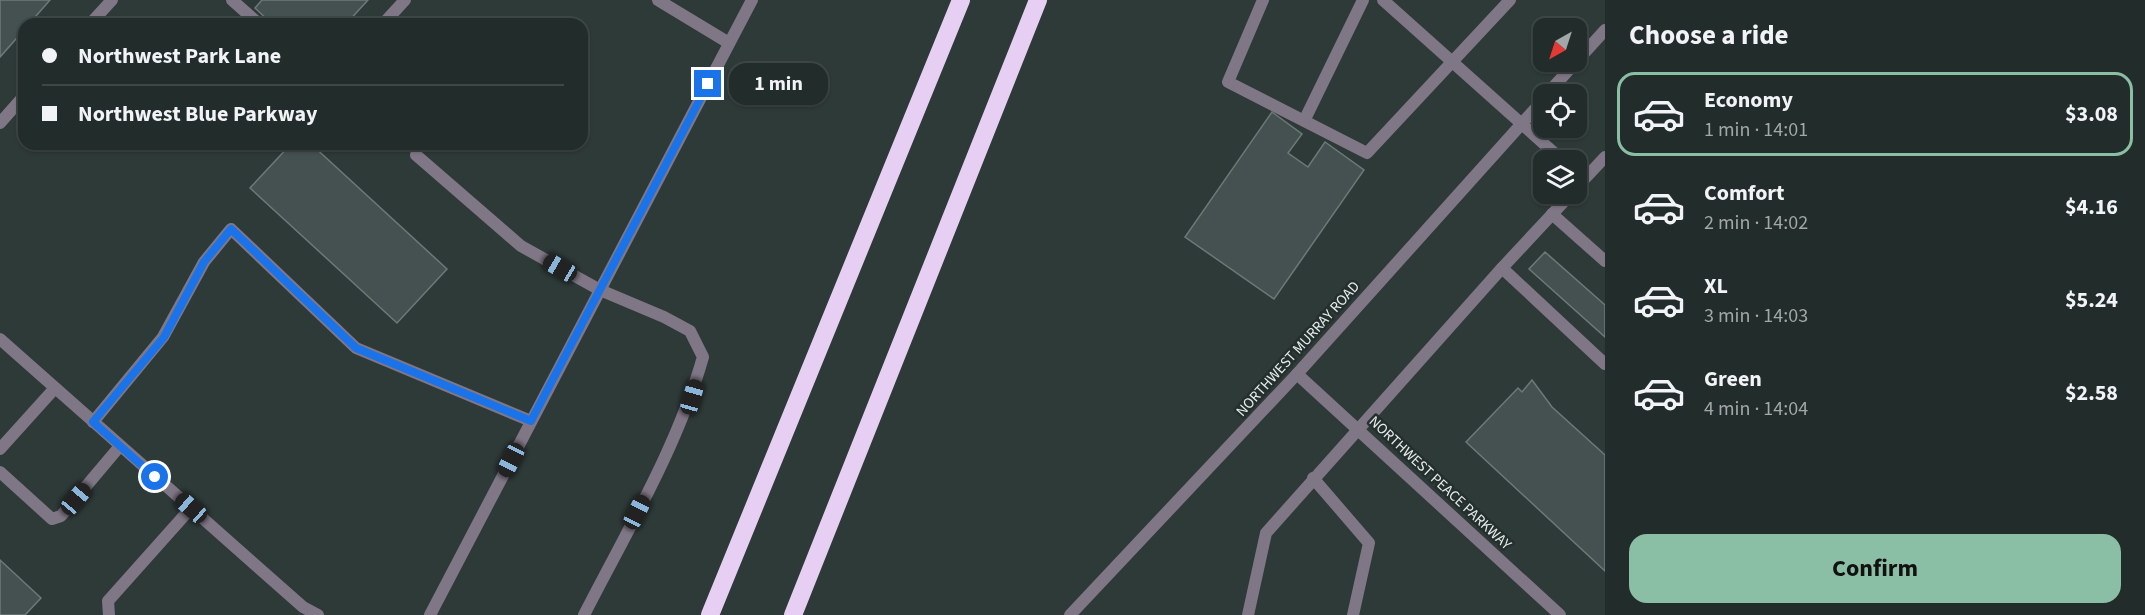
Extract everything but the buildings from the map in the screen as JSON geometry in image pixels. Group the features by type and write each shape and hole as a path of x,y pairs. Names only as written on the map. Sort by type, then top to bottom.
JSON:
{"highway":[{"path":"710,615 961,0"},
{"path":"793,615 1038,0"}],"street":[{"path":"95,18 111,0"},
{"path":"232,0 252,18"},
{"path":"388,18 405,0"},
{"path":"658,0 729,43"},
{"path":"430,615 752,0"},
{"path":"1263,0 1228,82 1305,119 1367,153 1510,0"},
{"path":"1305,119 1363,0"},
{"path":"1383,0 1551,150"},
{"path":"1556,84 1605,30"},
{"path":"0,123 18,103"},
{"name":"NORTHWEST MURRAY ROAD","path":"1070,615 1298,374 1533,110"},
{"path":"416,155 521,246 600,290 664,317 690,331 703,357 692,397 669,450 584,615"},
{"path":"1587,174 1605,157"},
{"path":"1248,615 1266,533 1562,204"},
{"path":"1552,214 1605,261"},
{"path":"93,422 164,337 204,262 231,229 356,348 531,421"},
{"path":"1502,268 1605,364"},
{"path":"0,339 303,607 318,615"},
{"name":"NORTHWEST PEACE PARKWAY","path":"1298,374 1560,615"},
{"path":"0,449 55,388"},
{"path":"0,472 52,519 55,519 61,516 120,446"},
{"path":"1313,478 1369,543 1353,615"},
{"path":"109,615 108,601 191,508"}],"route":[{"path":"155,477 93,422 164,337 204,262 231,229 356,348 531,421 708,84"}]}
